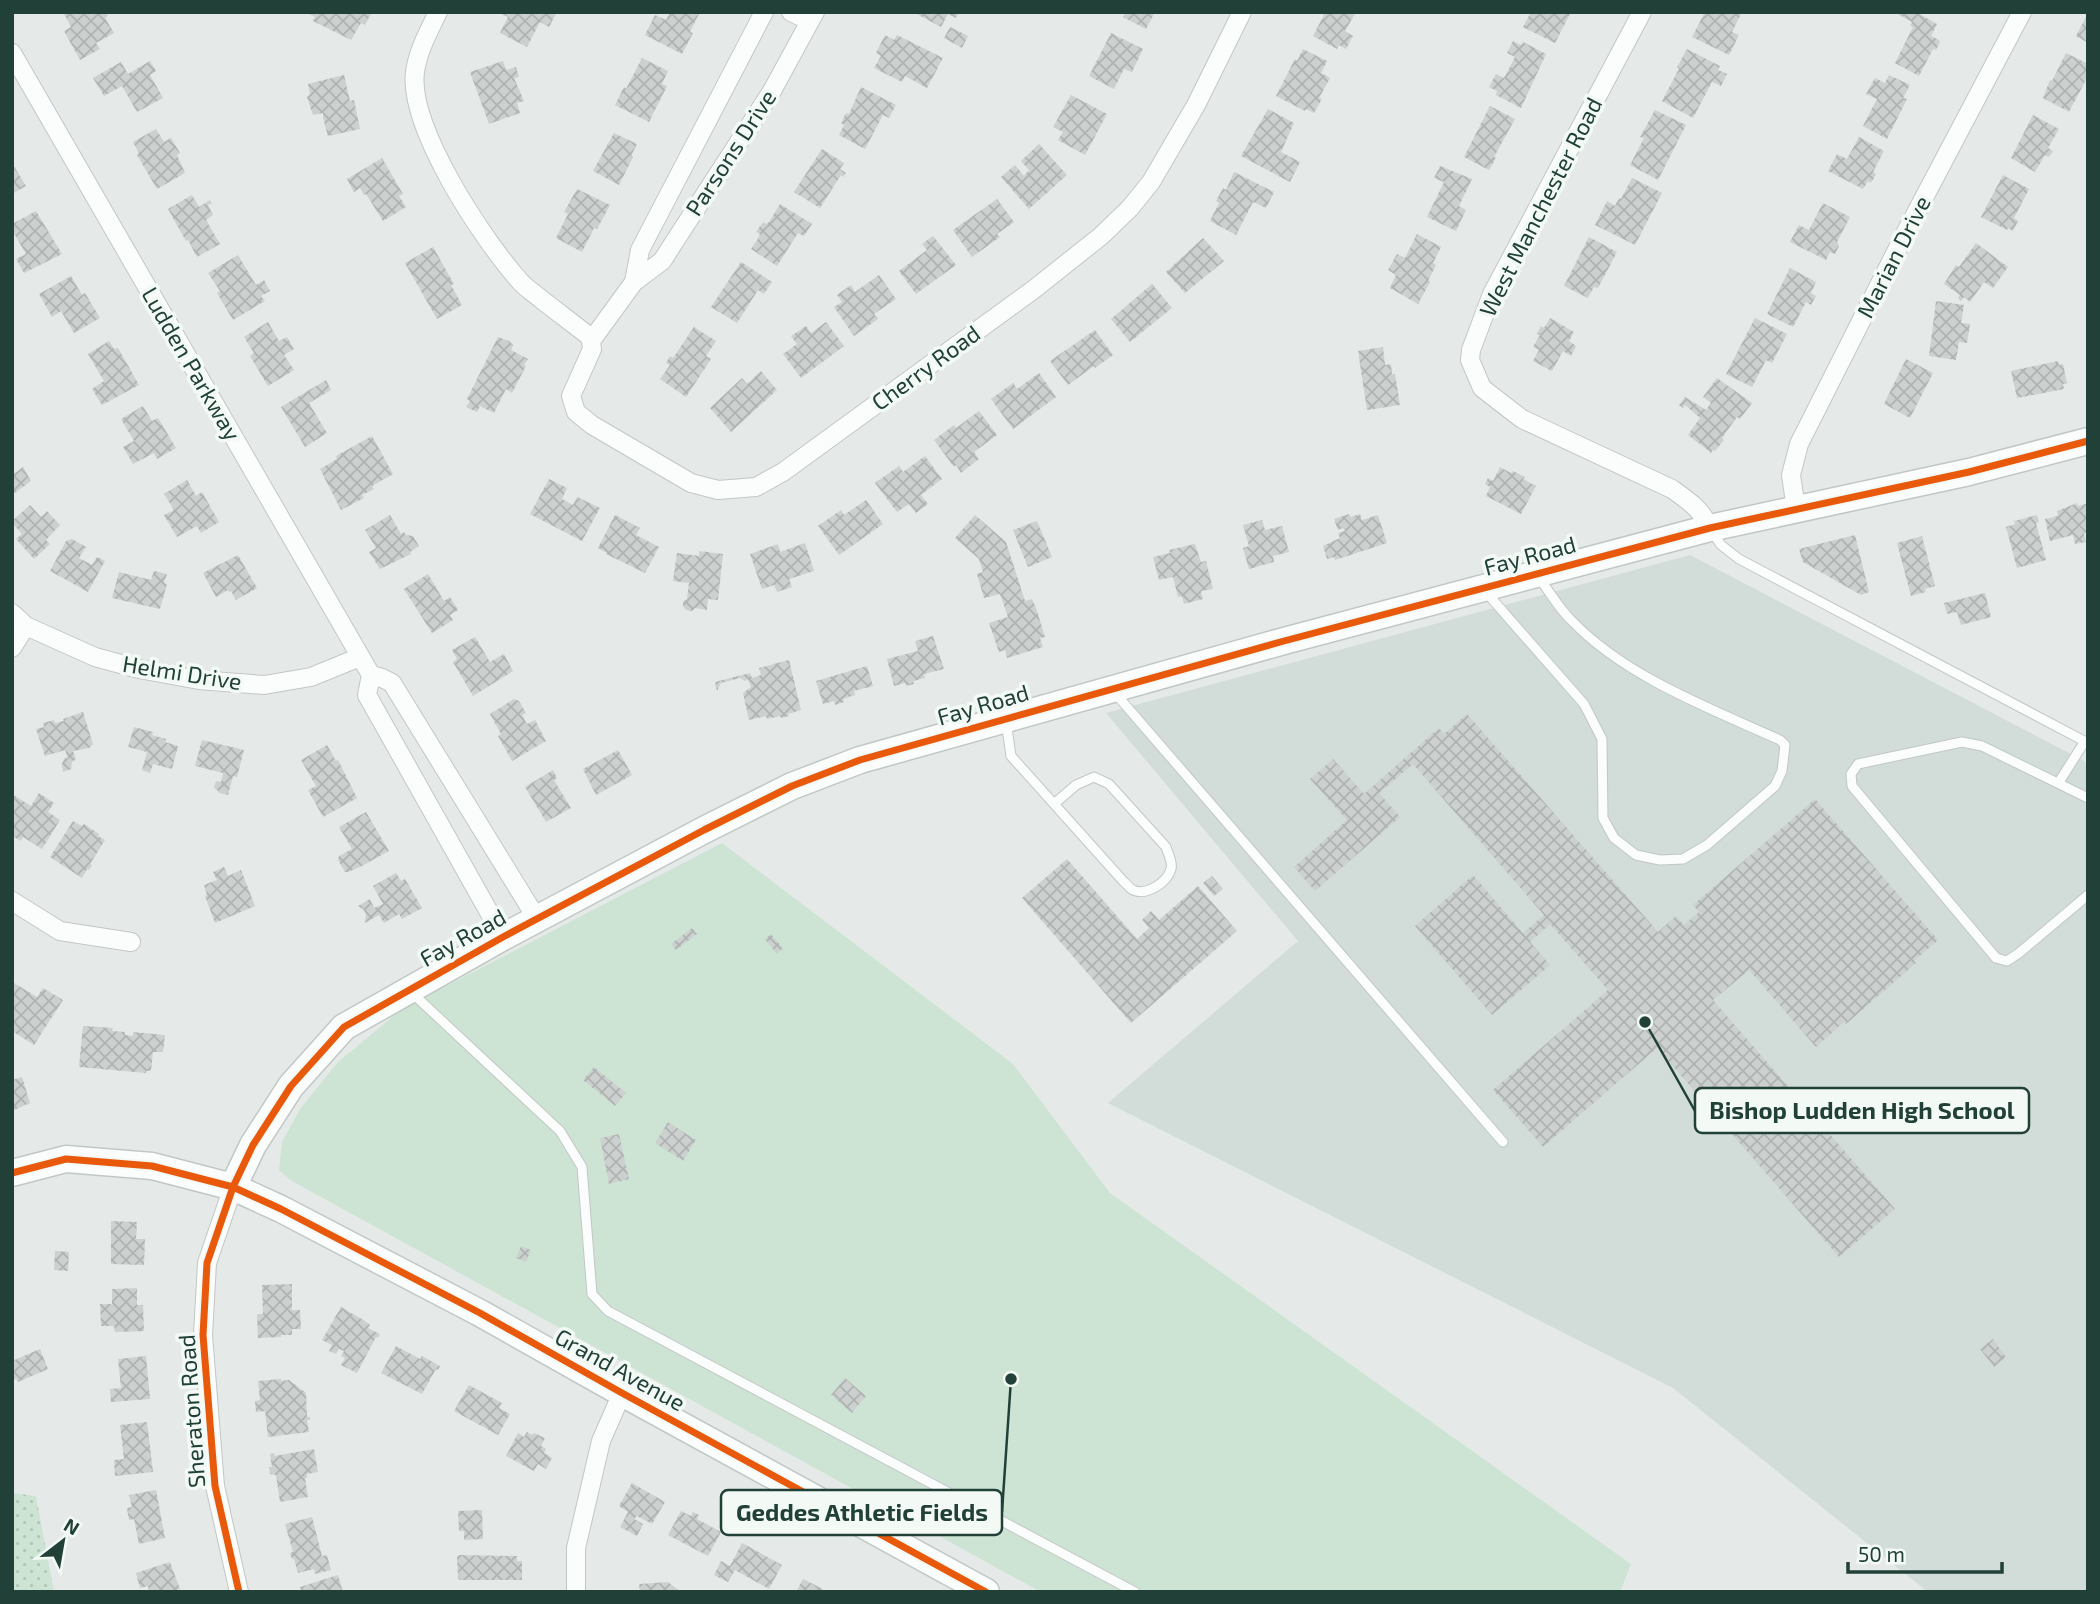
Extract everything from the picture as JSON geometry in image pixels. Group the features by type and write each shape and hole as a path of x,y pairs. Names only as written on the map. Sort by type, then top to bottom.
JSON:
{"street":[{"path":"439,12 423,42 415,72 416,100 444,168 485,237 519,282 589,336 591,341"},
{"name":"Parsons Drive","path":"634,282 640,250 764,12"},
{"path":"791,12 813,17"},
{"name":"Cherry Road","path":"591,341 592,349 571,396 576,412 592,425 691,483 718,490 756,487 783,472 1033,290 1101,236 1130,208 1151,182 1196,106 1242,12"},
{"name":"West Manchester Road","path":"1642,12 1492,294 1471,350 1470,360 1482,388 1522,419 1672,489 1695,504 1710,528"},
{"name":"Marian Drive","path":"1796,509 1791,475 1799,444 1900,242 2022,12"},
{"name":"Parsons Drive","path":"591,341 634,282 662,261 772,91 813,17"},
{"name":"Ludden Parkway","path":"12,53 370,675 366,695 503,937"},
{"name":"Fay Road","path":"233,1187 253,1145 290,1086 344,1027 503,937 793,786 860,760 1284,640 1710,528 1969,472 2088,441"},
{"name":"Helmi Drive","path":"12,613 26,626 96,657 139,669 199,680 264,685 311,677 360,657"},
{"path":"12,648 26,626"},
{"name":"Ludden Parkway","path":"370,675 391,683 537,919"},
{"path":"12,901 60,931 131,942"},
{"path":"12,1172 66,1159 152,1166 233,1187"},
{"name":"Grand Avenue","path":"233,1187 281,1209 480,1313 622,1394 986,1592"},
{"name":"Sheraton Road","path":"233,1187 207,1263 203,1335 215,1486 239,1592"},
{"path":"576,1592 576,1548 601,1441 622,1394"}],"lane":[{"path":"1710,528 1721,545 1739,559 2086,742 2059,782"},
{"path":"1483,588 1584,704 1602,739 1603,818 1614,838 1636,855 1660,860 1683,859 1707,845 1775,786 1782,771 1785,745 1780,740 1641,674 1606,652 1570,620 1536,574"},
{"path":"1112,689 1503,1142"},
{"path":"1005,719 1011,756 1054,804 1133,890 1147,891 1164,880 1171,870 1166,847 1109,784 1094,777 1076,785 1054,804"},
{"path":"2088,798 1982,746 1962,742 1858,764 1851,774 1852,786 1996,958 2007,961 2019,953 2088,895"},
{"path":"410,990 560,1131 582,1167 592,1294 608,1311 1135,1592"}],"shaded area":[{"path":"1690,555 2088,763 2088,1592 1928,1592 1673,1388 1108,1103 1298,941 1106,713"}],"green space":[{"path":"722,843 1013,1064 1110,1193 1631,1564 1620,1592 1041,1592 290,1180 279,1170 282,1142 300,1109 338,1062 402,1009"},
{"path":"12,1493 36,1496 54,1592 12,1592"}],"building":[{"path":"63,12 106,12 108,16 105,18 114,33 96,43 100,49 80,60 64,31 71,27"},
{"path":"372,12 365,25 361,23 351,40 313,21 315,17 309,14"},
{"path":"557,12 549,27 540,22 527,47 500,33 508,17 502,14"},
{"path":"670,12 700,12 682,54 645,35 655,15 666,20"},
{"path":"913,12 959,12 956,18 948,14 941,27"},
{"path":"1126,12 1155,12 1146,29 1123,17"},
{"path":"1320,12 1356,12 1345,31 1353,36 1346,49 1339,45 1337,49 1313,36 1324,15"},
{"path":"1531,12 1571,12 1555,43 1523,27"},
{"path":"1705,12 1742,12 1732,32 1739,35 1729,55 1692,37"},
{"path":"1894,12 1916,12 1937,24 1931,36 1940,42 1936,50 1933,49 1919,76 1895,63 1913,27 1910,26 1912,22"},
{"path":"2088,13 2088,43 2076,36"},
{"path":"950,27 968,36 962,48 944,38"},
{"path":"1111,33 1143,49 1132,72 1124,69 1114,89 1089,76"},
{"path":"885,35 894,40 897,35 943,58 927,88 905,76 902,82 874,68 881,56 876,53"},
{"path":"1513,41 1521,45 1523,42 1546,54 1521,108 1496,95 1497,91 1489,87 1496,74 1504,78 1515,57 1507,53"},
{"path":"1303,49 1327,61 1321,73 1330,78 1314,113 1276,96"},
{"path":"1687,49 1720,66 1718,70 1727,74 1721,86 1712,82 1693,118 1662,101"},
{"path":"2066,53 2088,64 2088,76 2069,112 2043,98"},
{"path":"642,58 668,71 662,84 667,86 649,122 615,105"},
{"path":"150,61 156,71 150,75 163,98 137,112 122,86 104,96 93,78 121,62 128,74"},
{"path":"503,61 506,70 516,67 519,77 514,78 524,101 517,103 520,113 489,124 470,72"},
{"path":"344,75 350,101 354,100 360,129 328,136 323,113 313,115 307,97 310,94 308,84"},
{"path":"1889,75 1910,85 1903,98 1907,99 1887,139 1863,126 1877,99 1866,94 1875,78 1885,83"},
{"path":"861,87 896,105 889,118 883,115 865,149 839,135 844,125 841,123 846,113 849,114"},
{"path":"1071,95 1107,114 1085,155 1058,140 1063,132 1053,127"},
{"path":"1490,106 1515,119 1489,170 1464,157"},
{"path":"1268,109 1294,123 1281,152 1300,162 1290,182 1241,156"},
{"path":"1655,110 1686,125 1658,180 1630,165 1644,138 1640,137"},
{"path":"2033,115 2059,129 2048,148 2053,151 2049,157 2045,155 2035,172 2011,158"},
{"path":"156,129 164,142 171,138 180,153 177,155 185,173 157,189 137,155 139,153 133,142"},
{"path":"614,133 637,144 619,185 593,171"},
{"path":"1859,137 1884,151 1873,172 1876,174 1871,183 1868,181 1863,189 1828,171 1837,154 1847,159"},
{"path":"1039,144 1067,175 1029,209 1001,177 1015,165 1024,176 1029,170 1021,161"},
{"path":"822,149 844,163 840,169 846,173 843,177 841,175 820,208 794,192"},
{"path":"382,158 403,194 399,196 406,207 383,221 366,194 364,195 360,188 354,192 347,179"},
{"path":"12,163 26,186 12,194"},
{"path":"1440,166 1472,179 1459,206 1466,210 1456,231 1427,217 1444,182 1434,178"},
{"path":"1234,172 1274,192 1266,208 1253,202 1236,235 1210,221 1219,203 1216,201 1223,188 1226,190"},
{"path":"2003,175 2029,189 2014,218 2018,221 2013,231 1981,217"},
{"path":"1632,178 1662,193 1635,245 1595,225 1607,201 1615,206"},
{"path":"577,189 610,205 582,252 556,238 568,214 564,212"},
{"path":"192,195 199,207 210,200 212,203 208,205 213,215 206,220 220,244 197,257 168,209"},
{"path":"997,199 1014,222 997,234 1000,237 972,257 953,230"},
{"path":"1823,203 1850,217 1837,242 1839,246 1835,254 1830,252 1826,260 1790,242 1799,225 1809,230"},
{"path":"780,204 812,224 804,236 798,233 777,266 751,249 760,234 756,232 763,222 769,222"},
{"path":"36,211 62,254 24,273 16,259 26,254 12,230 12,224"},
{"path":"1417,234 1441,247 1433,263 1436,265 1428,281 1430,282 1418,304 1390,288 1396,275 1388,270 1397,254 1405,258"},
{"path":"933,236 956,265 916,294 899,271 927,250 922,244"},
{"path":"1589,237 1617,252 1598,288 1594,287 1588,298 1564,286"},
{"path":"1203,238 1224,261 1185,293 1166,272"},
{"path":"1976,243 2008,267 1993,288 1984,282 1970,302 1964,297 1961,301 1958,298 1960,295 1944,284 1956,265 1959,267"},
{"path":"433,247 454,284 451,285 462,305 437,319 405,263"},
{"path":"238,255 256,285 264,280 270,291 261,296 265,301 233,320 217,293 220,291 208,273"},
{"path":"741,262 772,282 764,294 758,290 737,323 711,307"},
{"path":"1790,268 1816,282 1811,293 1816,296 1811,305 1806,302 1793,327 1767,314"},
{"path":"879,275 896,299 874,314 878,319 854,336 834,307 842,302 837,295 851,285 855,292"},
{"path":"71,276 100,318 74,333 61,311 52,317 39,294"},
{"path":"1152,284 1172,308 1130,342 1111,319"},
{"path":"1936,301 1964,305 1961,323 1970,324 1967,343 1959,342 1956,360 1929,356"},
{"path":"1550,318 1574,332 1569,341 1576,346 1571,356 1563,351 1552,371 1533,361 1539,350 1533,347 1540,335 1537,334"},
{"path":"1755,318 1787,334 1772,363 1766,360 1752,387 1726,374"},
{"path":"268,322 279,341 287,337 294,349 284,355 294,370 268,386 250,356 254,353 244,337"},
{"path":"826,322 844,346 801,378 783,354 797,344 791,336 806,326 811,333"},
{"path":"694,327 716,341 706,356 711,359 686,397 660,379 670,365 666,363 670,356 673,358"},
{"path":"1095,330 1113,355 1068,385 1050,361"},
{"path":"498,337 509,341 513,345 511,350 528,359 512,393 506,389 494,413 480,406 477,412 466,407 470,401 467,399"},
{"path":"109,341 114,349 118,348 139,385 102,405 92,389 104,381 88,354"},
{"path":"1383,347 1385,365 1391,364 1392,374 1395,374 1400,405 1367,410 1358,351"},
{"path":"1906,359 1933,373 1910,418 1884,404"},
{"path":"2058,361 2059,365 2063,364 2067,383 2063,384 2064,389 2017,398 2011,371"},
{"path":"761,371 777,390 731,432 710,408 742,378 747,384"},
{"path":"1039,373 1056,397 1013,429 991,399 1013,383 1017,389"},
{"path":"1717,378 1752,403 1740,419 1737,417 1722,438 1724,440 1710,454 1688,435 1700,418 1685,405 1683,408 1679,405 1685,397 1706,410 1711,403 1703,397"},
{"path":"326,380 331,390 309,403 327,433 305,447 281,407"},
{"path":"143,406 152,421 158,418 176,448 157,459 154,453 133,464 123,447 134,441 121,419"},
{"path":"979,411 997,435 974,452 979,459 961,473 934,440"},
{"path":"372,436 393,474 372,486 374,489 362,495 364,498 341,510 320,469 337,459 336,456"},
{"path":"925,456 942,479 921,495 928,504 916,513 909,504 897,512 875,483 899,466 903,472"},
{"path":"23,467 31,481 12,495 12,468 15,473"},
{"path":"1500,467 1525,477 1523,479 1536,486 1521,514 1486,496 1490,487 1485,484 1488,478 1493,481"},
{"path":"549,479 567,488 562,499 573,505 577,497 600,508 582,541 530,514"},
{"path":"187,480 196,496 202,492 219,522 201,533 197,526 177,537 164,515 174,510 164,494"},
{"path":"866,500 883,524 839,555 818,526 841,510 844,515"},
{"path":"2077,503 2078,506 2088,503 2088,532 2084,533 2086,542 2075,544 2073,535 2050,541 2045,519 2058,516 2057,511"},
{"path":"30,505 41,517 47,511 60,525 46,540 50,544 34,559 16,539 22,534 12,523"},
{"path":"1349,514 1351,517 1360,514 1362,520 1378,515 1387,543 1335,560 1334,557 1327,559 1323,546 1340,538 1338,533 1345,531 1343,528 1338,530 1334,519"},
{"path":"390,515 401,534 404,532 413,536 419,546 410,552 411,554 380,569 369,552 376,548 365,530"},
{"path":"615,515 640,528 636,535 659,547 645,573 598,548"},
{"path":"975,515 1006,542 1025,601 1032,599 1036,608 1045,637 1040,638 1043,647 1007,658 1005,650 999,652 989,623 1008,617 1000,594 984,598 977,574 983,572 979,559 955,538"},
{"path":"2037,515 2039,522 2036,523 2046,560 2017,568 2006,527 2015,524 2014,521"},
{"path":"1262,520 1265,530 1282,526 1289,552 1273,556 1274,562 1249,569 1243,548 1249,546 1243,525"},
{"path":"1037,521 1052,557 1028,567 1013,530"},
{"path":"1855,535 1869,592 1861,595 1803,562 1799,549"},
{"path":"1922,536 1935,586 1911,596 1897,543"},
{"path":"72,539 86,547 79,558 92,565 97,557 105,561 88,592 50,571 66,541"},
{"path":"805,543 814,571 789,579 792,587 777,592 774,585 762,589 750,554 778,544 780,552"},
{"path":"1195,544 1201,562 1206,561 1213,589 1201,591 1203,599 1184,604 1182,596 1178,597 1173,577 1159,580 1153,557"},
{"path":"699,551 723,554 718,600 708,599 707,610 686,610 683,602 687,599 689,583 673,581 677,553 699,556"},
{"path":"238,555 257,588 236,600 228,590 216,597 203,573"},
{"path":"154,571 167,574 160,609 112,598 119,572 151,580"},
{"path":"428,574 444,601 450,597 458,610 450,615 453,620 432,633 404,589"},
{"path":"1985,593 1991,617 1961,625 1957,612 1947,614 1944,603"},
{"path":"933,636 944,669 924,674 925,678 913,681 914,684 894,686 887,659 918,651 915,641"},
{"path":"475,637 490,662 504,654 513,671 473,696 453,662 457,659 452,650"},
{"path":"789,660 801,710 788,714 789,716 767,719 766,716 749,720 743,693 751,687 748,679 745,681 740,678 721,683 717,691 715,682 750,673 752,678 761,675 759,668"},
{"path":"867,666 873,686 854,691 855,695 843,699 844,702 835,705 834,701 823,704 816,681"},
{"path":"514,699 519,701 526,713 522,715 527,724 535,720 546,741 512,761 490,714"},
{"path":"83,712 93,744 89,748 73,751 76,759 72,762 71,769 63,772 62,764 65,757 68,759 65,750 45,756 36,729 44,727 43,723 64,721 63,719"},
{"path":"1467,714 1658,932 1676,916 1684,925 1699,912 1693,905 1815,799 1938,940 1914,961 1916,963 1816,1047 1749,970 1713,1000 1895,1209 1839,1257 1657,1048 1543,1147 1493,1090 1608,990 1550,924 1530,942 1550,965 1492,1015 1415,926 1473,875 1523,933 1544,915 1413,764 1379,793 1400,817 1315,891 1294,867 1347,820 1310,779 1333,759 1364,794 1439,728 1444,734"},
{"path":"134,727 153,732 152,735 178,746 172,769 153,764 150,773 142,770 147,752 128,747"},
{"path":"202,740 244,750 237,777 233,776 228,795 220,793 214,787 216,781 221,782 223,773 195,766"},
{"path":"327,745 336,761 338,760 357,798 323,817 308,790 316,786 301,760"},
{"path":"618,750 632,775 596,795 583,769"},
{"path":"553,770 557,778 554,780 571,808 546,822 525,787"},
{"path":"39,793 54,803 48,812 60,820 42,849 23,837 21,841 12,836 12,794 31,806"},
{"path":"366,812 389,851 345,872 338,860 339,856 352,849 339,827"},
{"path":"73,821 82,826 84,824 105,840 82,878 50,857"},
{"path":"1067,859 1137,939 1149,928 1142,920 1151,911 1159,920 1198,886 1237,931 1131,1023 1022,898"},
{"path":"224,867 228,876 241,870 255,906 215,923 204,885 217,880 213,872"},
{"path":"396,873 401,881 405,879 422,908 402,919 399,914 384,923 379,915 365,923 366,914 358,906 370,899 374,908 383,904 373,886"},
{"path":"1212,876 1223,889 1214,896 1203,883"},
{"path":"692,928 697,934 676,950 671,944"},
{"path":"771,934 783,948 777,954 765,939"},
{"path":"14,983 37,997 43,988 63,1000 34,1045 12,1031"},
{"path":"83,1026 113,1028 112,1031 133,1036 133,1032 165,1035 163,1052 153,1052 151,1071 146,1073 79,1067"},
{"path":"594,1067 626,1093 615,1106 583,1080"},
{"path":"22,1077 30,1103 12,1111 12,1080"},
{"path":"668,1122 696,1140 683,1161 655,1143"},
{"path":"619,1134 629,1179 609,1184 600,1138"},
{"path":"111,1221 137,1222 136,1239 145,1239 144,1265 111,1264"},
{"path":"521,1246 531,1250 526,1262 516,1258"},
{"path":"55,1251 69,1252 68,1271 54,1270"},
{"path":"292,1284 292,1310 300,1310 301,1329 292,1329 292,1335 258,1338 257,1314 263,1314 262,1285"},
{"path":"137,1288 137,1305 143,1305 144,1331 115,1332 114,1326 101,1326 100,1304 112,1304 112,1289"},
{"path":"341,1307 365,1321 370,1325 368,1328 380,1334 357,1373 341,1365 345,1358 341,1356 344,1351 339,1349 336,1354 329,1351 332,1345 322,1340"},
{"path":"1993,1339 2006,1357 1994,1367 1980,1349"},
{"path":"396,1346 440,1366 422,1394 381,1373"},
{"path":"40,1349 48,1369 18,1382 16,1379 12,1381 12,1361"},
{"path":"146,1356 150,1399 111,1402 110,1389 121,1388 118,1359"},
{"path":"845,1378 866,1396 852,1413 831,1395"},
{"path":"289,1380 306,1393 307,1417 310,1417 310,1420 307,1420 309,1432 268,1437 265,1411 256,1412 255,1401 260,1400 258,1381"},
{"path":"469,1385 502,1403 499,1408 510,1414 498,1435 454,1411"},
{"path":"147,1422 153,1472 115,1476 114,1460 124,1459 120,1425"},
{"path":"527,1432 545,1438 541,1446 546,1449 544,1453 552,1458 546,1469 538,1464 534,1471 506,1456 518,1433 524,1437"},
{"path":"314,1449 318,1472 307,1474 305,1478 308,1497 280,1502 276,1475 270,1474 270,1454 274,1453 275,1456"},
{"path":"632,1483 665,1502 652,1524 637,1516 634,1519 643,1524 637,1536 620,1527 628,1512 619,1506"},
{"path":"156,1490 165,1538 139,1544 134,1519 129,1520 127,1508 132,1507 129,1495"},
{"path":"482,1510 483,1539 464,1540 464,1531 459,1531 458,1511"},
{"path":"681,1511 691,1516 693,1512 699,1515 697,1519 721,1532 708,1556 668,1535"},
{"path":"312,1517 322,1556 327,1555 331,1570 315,1574 314,1569 298,1573 290,1553 293,1552 285,1524"},
{"path":"742,1543 782,1565 769,1589 735,1570 728,1582 714,1575 721,1561 730,1566"},
{"path":"459,1555 517,1556 517,1561 522,1561 522,1580 460,1580"},
{"path":"170,1562 180,1589 177,1592 149,1592 148,1586 140,1588 136,1573"},
{"path":"338,1575 343,1592 302,1592 300,1587"},
{"path":"803,1579 821,1588 826,1592 796,1592"},
{"path":"668,1582 681,1592 640,1592 639,1584"}],"cycle path":[{"path":"239,1592 215,1486 203,1335 207,1263 233,1187 253,1145 291,1086 344,1027 503,937 704,830 792,786 860,760 1284,641 1710,528 1969,472 2088,441"},
{"path":"12,1173 66,1159 152,1166 233,1187 281,1209 480,1313 986,1592"}],"place":[{"name":"Bishop Ludden High School","path":"1645,1022"},
{"name":"Geddes Athletic Fields","path":"1011,1379"}]}
